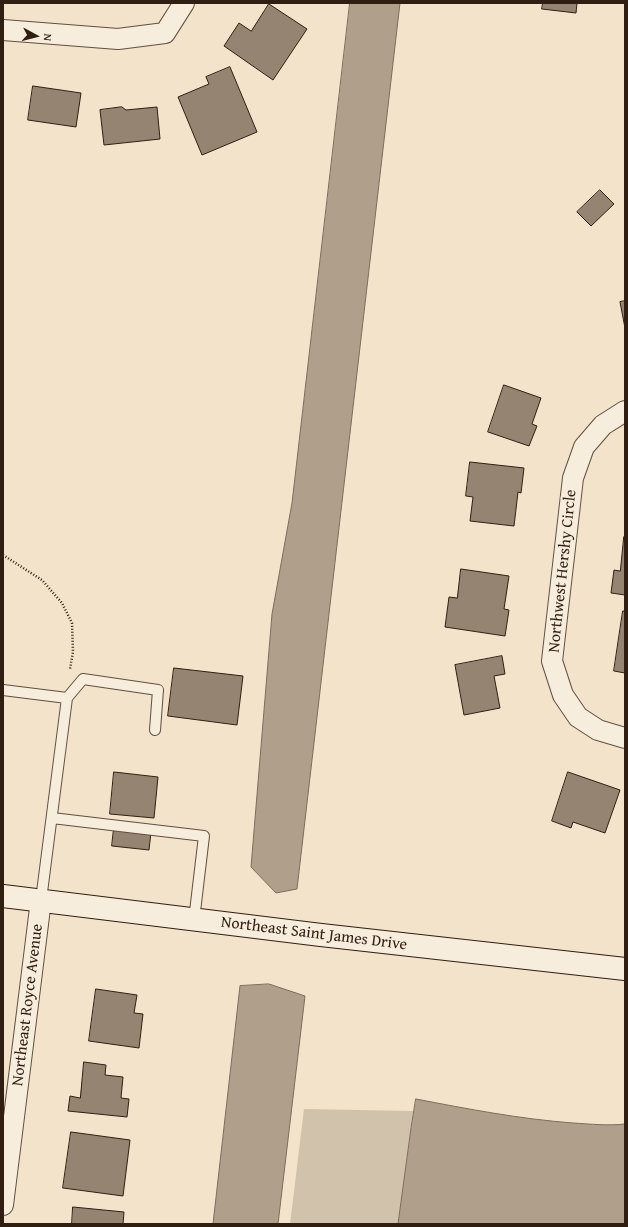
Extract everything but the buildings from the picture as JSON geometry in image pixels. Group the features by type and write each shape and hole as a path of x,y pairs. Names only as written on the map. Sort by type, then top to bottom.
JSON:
{"main road":[{"name":"Northeast Saint James Drive","path":"3,896 336,937 625,969"}],"street":[{"path":"3,30 118,39 165,33 184,3"},
{"name":"Northwest Hershy Circle","path":"625,411 603,424 584,447 573,478 552,661 563,695 578,717 598,730 625,738"},
{"name":"Northeast Royce Avenue","path":"3,1200 41,900"}],"lane":[{"path":"41,900 67,698 83,680 158,690 155,730"},
{"path":"3,690 67,698"},
{"path":"52,818 204,836 194,920"}],"path":[{"path":"3,555 42,580 62,603 72,624 73,652 67,698"}],"shaded area":[{"path":"350,3 400,3 297,889 276,893 251,867 272,614 292,503"},
{"path":"269,984 305,996 278,1224 213,1224 240,986"},
{"path":"416,1099 533,1119 592,1124 625,1124 625,1224 398,1224"},
{"path":"304,1109 413,1111 398,1224 290,1224"}]}
